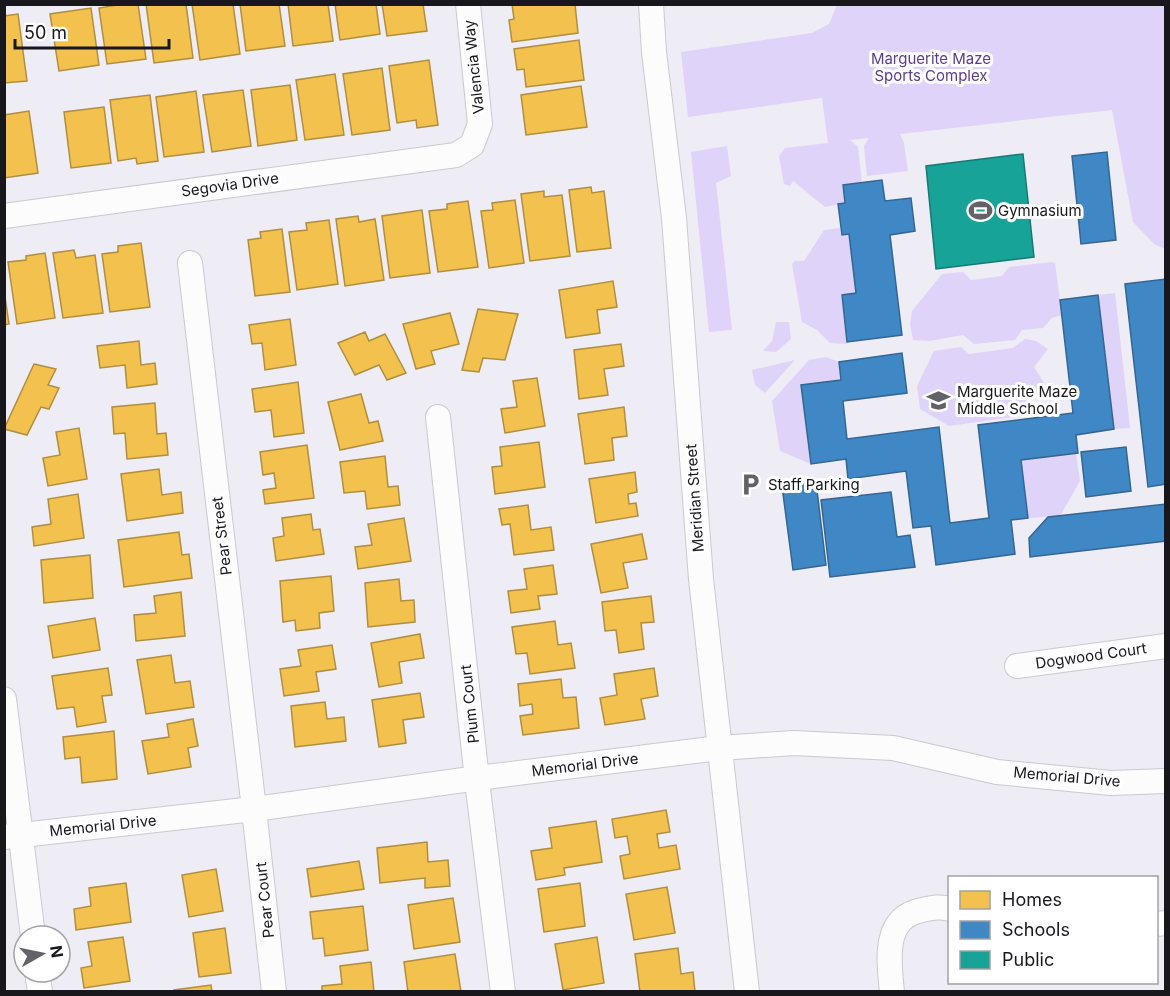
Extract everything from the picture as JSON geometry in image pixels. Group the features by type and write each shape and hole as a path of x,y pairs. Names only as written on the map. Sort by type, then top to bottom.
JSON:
{"street":[{"name":"Valencia Way","path":"456,155 472,145 480,124 468,4"},
{"name":"Meridian Street","path":"651,4 654,52 674,218 701,579 747,992"},
{"name":"Segovia Drive","path":"4,216 456,155"},
{"name":"Pear Street","path":"190,263 254,809"},
{"name":"Plum Court","path":"438,417 503,992"},
{"name":"Dogwood Court","path":"1017,666 1166,646"},
{"path":"4,699 12,836 30,924"},
{"name":"Memorial Drive","path":"12,836 254,809 720,748 794,743 893,748 997,772 1111,783 1166,781"},
{"name":"Pear Court","path":"254,809 274,992"},
{"path":"892,992 888,956 895,927 912,912 945,908"}],"green space":[{"name":"Marguerite Maze Sports Complex","path":"837,5 1165,5 1165,249 1154,244 1133,222 1112,110 900,134 904,143 908,171 867,176 864,146 869,138 850,140 858,147 862,183 842,185 845,203 825,207 793,181 790,186 784,184 779,156 785,148 828,143 822,98 688,117 681,52 812,33 829,24"},
{"path":"727,146 731,176 716,183 732,330 709,332 691,152"},
{"path":"840,228 841,235 850,234 856,293 841,295 847,344 830,343 817,330 802,322 792,264 795,261 804,261 824,230"},
{"path":"1055,263 1062,315 1052,318 1043,328 1022,330 1015,340 974,344 963,335 929,341 913,340 910,324 912,311 942,274 963,272 971,280 1002,276 1009,267"},
{"path":"1115,293 1130,428 1114,429 1098,295"},
{"path":"776,322 789,322 791,339 776,352 763,351 772,341"},
{"path":"1025,339 1036,341 1048,349 1034,367 1044,383 1020,416 949,426 920,409 917,386 934,351 961,347 969,354 1013,348"},
{"path":"826,357 839,362 841,380 801,385 811,464 780,451 772,401 809,360"},
{"path":"795,360 765,393 755,385 752,370"},
{"path":"1076,453 1080,481 1060,516 1028,518 1021,460"}],"building: Homes":[{"path":"138,4 146,59 107,64 99,8"},
{"path":"146,4 186,4 193,58 154,63"},
{"path":"192,4 233,4 240,54 200,60"},
{"path":"240,4 279,4 285,46 246,51"},
{"path":"288,4 328,4 333,41 293,46"},
{"path":"335,4 376,4 380,34 340,40"},
{"path":"382,4 423,4 427,31 387,36"},
{"path":"512,4 575,4 578,33 512,42 509,20 514,19"},
{"path":"91,8 99,65 59,71 50,14"},
{"path":"18,14 27,81 4,83 4,16"},
{"path":"579,40 584,80 526,87 524,69 517,70 514,49"},
{"path":"429,60 438,125 417,128 416,120 397,123 389,66"},
{"path":"382,68 390,130 352,135 343,74"},
{"path":"335,74 344,135 305,140 296,80"},
{"path":"290,85 297,140 258,146 251,90"},
{"path":"581,86 587,127 526,135 521,95"},
{"path":"243,90 251,146 212,152 203,95"},
{"path":"196,91 204,152 164,157 156,97"},
{"path":"150,95 158,161 137,164 136,158 118,161 110,100"},
{"path":"104,107 111,163 71,168 64,112"},
{"path":"29,111 38,173 4,178 4,115"},
{"path":"591,187 592,193 604,191 611,248 577,252 569,190"},
{"path":"544,191 544,197 562,195 570,256 530,261 521,194"},
{"path":"515,200 524,263 489,268 481,211 493,210 492,203"},
{"path":"468,201 478,267 438,272 429,211 447,209 447,204"},
{"path":"422,210 430,273 390,278 382,216"},
{"path":"358,216 359,222 375,219 384,280 345,286 336,219"},
{"path":"329,220 338,284 297,290 289,232 307,230 306,223"},
{"path":"282,229 290,292 255,296 248,240 261,238 260,232"},
{"path":"141,243 150,307 110,312 102,254 118,252 118,246"},
{"path":"74,250 76,258 95,255 103,313 63,318 53,253"},
{"path":"45,253 55,318 17,324 8,262 26,260 26,256"},
{"path":"613,281 617,307 597,310 600,333 566,338 559,290"},
{"path":"4,290 9,324 4,325"},
{"path":"478,309 518,314 505,360 483,358 479,372 462,370"},
{"path":"450,313 459,344 431,351 435,364 416,369 403,324"},
{"path":"290,319 296,365 265,370 262,343 252,344 249,325"},
{"path":"365,332 369,341 385,334 406,373 387,380 379,365 355,375 338,343"},
{"path":"139,341 141,365 155,363 157,384 127,388 125,365 100,368 97,346"},
{"path":"621,344 624,366 604,369 608,395 579,399 574,350"},
{"path":"34,364 56,369 48,385 59,388 49,409 41,407 27,435 4,429"},
{"path":"537,378 545,426 505,433 501,409 517,407 513,381"},
{"path":"298,382 304,433 274,437 271,410 255,412 252,389"},
{"path":"361,394 369,423 378,421 383,441 340,450 328,402"},
{"path":"155,403 157,434 166,433 168,455 127,459 125,433 114,434 112,407"},
{"path":"624,407 627,436 612,438 614,460 585,464 578,414"},
{"path":"79,428 87,479 48,486 43,458 60,455 56,432"},
{"path":"539,442 545,487 495,494 492,467 502,466 500,447"},
{"path":"307,445 314,498 265,504 263,490 276,488 274,473 263,475 260,452"},
{"path":"385,456 388,487 398,486 400,505 367,509 365,491 344,493 340,462"},
{"path":"159,469 162,495 181,492 183,513 127,521 121,474"},
{"path":"635,472 637,492 628,494 629,504 636,503 638,516 596,523 589,479"},
{"path":"78,494 84,538 34,546 32,527 51,524 48,499"},
{"path":"528,505 531,530 551,527 554,550 514,555 510,524 502,525 499,509"},
{"path":"311,514 313,530 320,529 324,554 276,561 273,538 284,536 282,518"},
{"path":"404,518 411,561 358,569 355,547 372,545 368,524"},
{"path":"179,532 182,555 189,554 192,578 124,587 118,540"},
{"path":"642,534 647,559 623,563 628,588 601,593 591,544"},
{"path":"90,555 93,598 44,603 41,560"},
{"path":"553,565 557,594 538,596 540,609 511,613 508,591 527,589 524,569"},
{"path":"331,576 334,611 319,613 320,628 296,631 295,620 283,622 280,581"},
{"path":"399,579 401,601 414,600 415,622 368,627 365,583"},
{"path":"181,592 185,636 136,641 134,615 156,613 154,596"},
{"path":"651,596 654,622 641,623 644,649 619,653 616,630 605,631 602,602"},
{"path":"95,618 100,650 53,658 48,626"},
{"path":"555,621 558,645 571,643 575,668 530,674 527,653 516,654 512,627"},
{"path":"420,634 424,658 399,662 402,683 379,687 371,643"},
{"path":"332,645 336,669 316,672 319,691 284,696 280,669 301,666 298,650"},
{"path":"171,655 175,683 190,681 194,707 146,714 137,660"},
{"path":"108,668 112,695 102,696 106,722 77,727 74,707 57,709 52,676"},
{"path":"654,668 658,696 641,699 645,719 605,725 600,698 617,695 614,674"},
{"path":"561,679 563,698 576,697 579,728 523,735 520,716 533,714 532,704 520,706 518,684"},
{"path":"420,693 424,717 403,720 406,743 379,747 372,700"},
{"path":"325,702 327,719 344,717 346,741 295,747 291,706"},
{"path":"193,719 198,746 188,748 191,767 148,774 142,741 169,737 167,724"},
{"path":"114,731 117,779 82,783 80,757 65,759 63,737"},
{"path":"666,810 670,832 657,834 659,848 676,845 680,869 624,879 620,856 630,854 627,836 615,838 612,819"},
{"path":"596,821 602,862 564,868 565,875 536,880 531,851 552,848 549,828"},
{"path":"427,842 428,862 448,860 450,886 425,888 425,878 380,883 377,848"},
{"path":"359,861 364,889 311,897 307,869"},
{"path":"216,869 223,911 189,917 182,875"},
{"path":"126,883 131,922 76,930 74,909 91,906 89,888"},
{"path":"580,883 585,926 544,932 538,889"},
{"path":"667,887 675,933 634,940 626,894"},
{"path":"453,898 460,942 414,949 408,905"},
{"path":"363,906 368,950 325,956 323,938 313,939 310,912"},
{"path":"225,928 231,973 199,977 193,933"},
{"path":"123,937 130,981 84,988 81,968 92,966 88,942"},
{"path":"597,937 604,983 563,990 555,944"},
{"path":"678,948 681,974 693,972 695,992 640,992 635,954"},
{"path":"455,954 461,992 408,992 404,962"},
{"path":"371,962 374,992 322,992 322,986 342,984 340,966"},
{"path":"211,985 212,992 174,992 174,990"}],"building: Schools":[{"path":"1107,152 1116,240 1081,244 1072,156"},
{"path":"882,180 885,201 911,198 915,231 890,235 902,335 847,342 842,295 856,293 849,234 842,235 838,204 845,203 843,185"},
{"path":"1166,279 1166,484 1148,487 1125,284"},
{"path":"1098,295 1114,429 1076,435 1078,453 1021,460 1028,518 1011,520 1015,554 936,565 931,526 913,528 906,471 848,479 846,459 811,464 801,385 841,380 839,362 902,353 907,393 843,401 847,439 939,427 950,523 989,518 978,425 1073,413 1060,300"},
{"path":"1126,447 1131,491 1086,497 1081,452"},
{"path":"816,482 826,565 793,570 782,486"},
{"path":"891,492 897,537 910,535 915,567 830,577 821,500"},
{"path":"1166,504 1166,541 1030,557 1029,538 1048,517"}],"building: Public":[{"name":"Gymnasium","path":"1023,154 1034,257 936,269 926,166"}],"place":[{"name":"Gymnasium","path":"980,211"},
{"name":"Marguerite Maze Middle School","path":"939,401"},
{"name":"Staff Parking","path":"750,485"}]}
